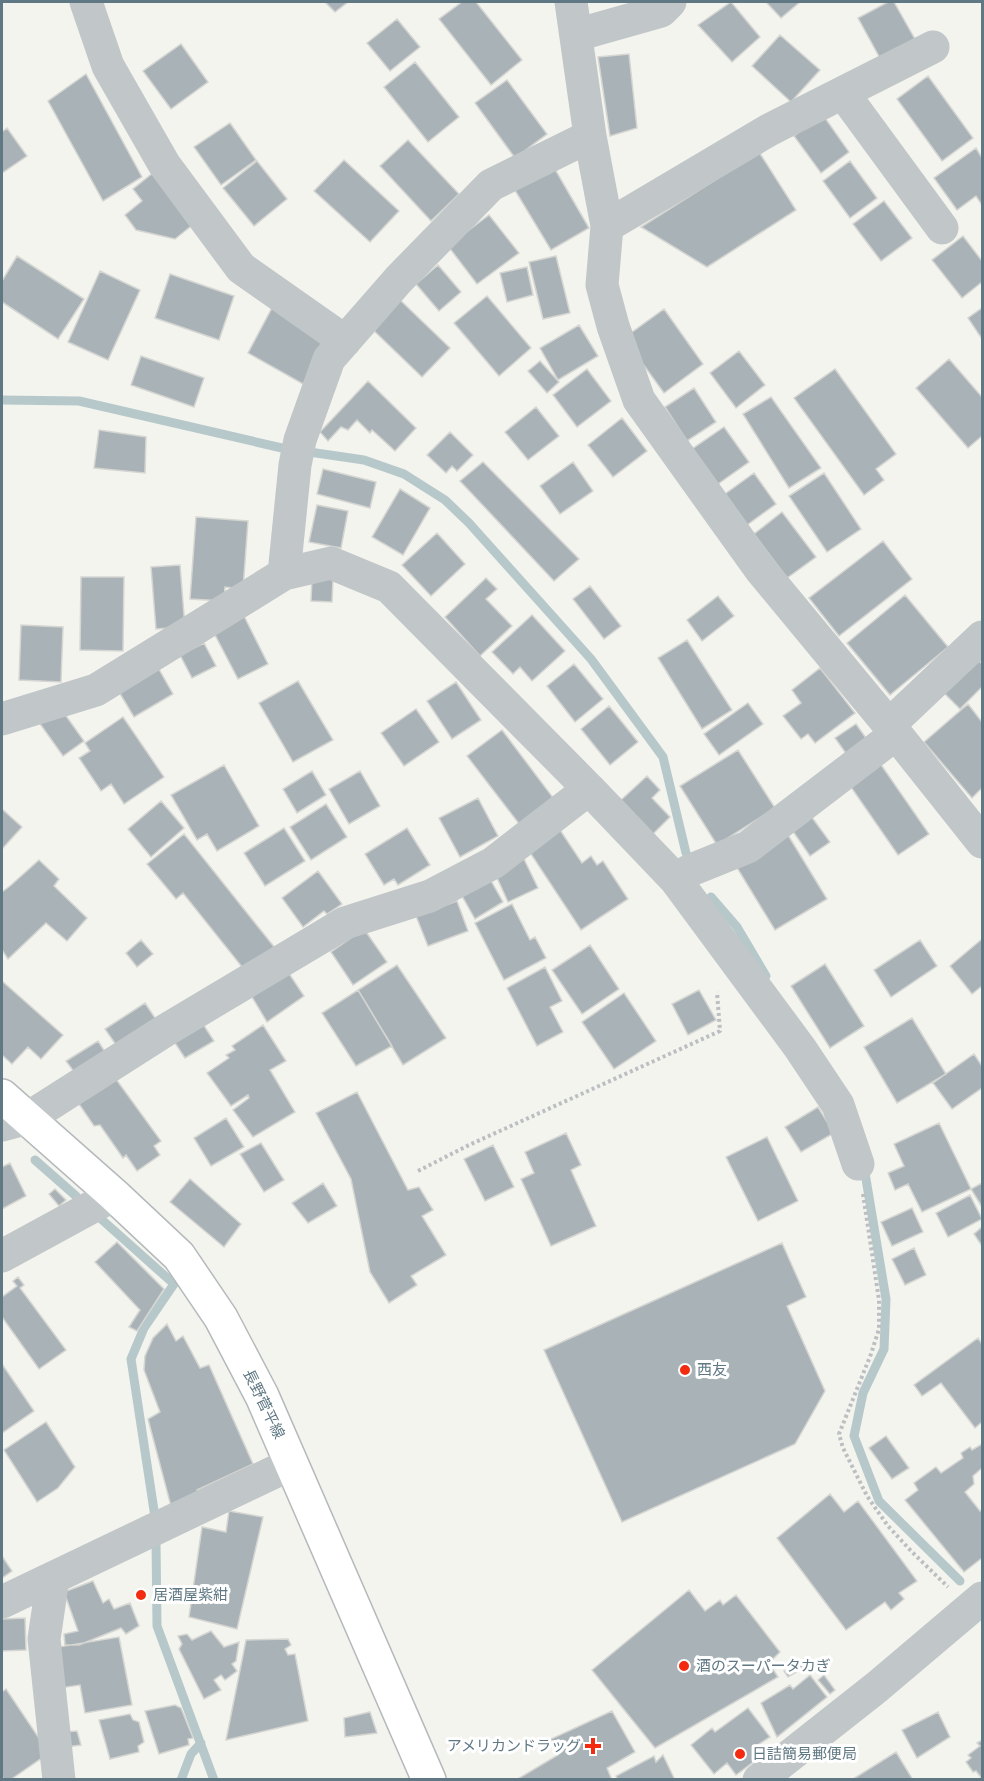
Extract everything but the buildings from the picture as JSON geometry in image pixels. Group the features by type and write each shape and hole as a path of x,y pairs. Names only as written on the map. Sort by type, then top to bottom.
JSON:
{"main road":[{"name":"長野菅平線","path":"2,1096 15,1122 114,1195 178,1256 221,1318 262,1396 429,1779"}],"street":[{"path":"86,2 108,66 164,164 241,268 345,341"},
{"path":"571,2 590,136 607,226 602,285 613,326 639,400 760,569 982,842"},
{"path":"576,35 661,11 670,2"},
{"path":"607,226 769,130 933,47"},
{"path":"843,93 942,228"},
{"path":"284,574 297,452 329,359 399,279 491,185 590,136"},
{"path":"2,719 96,690 284,574 331,563 389,587 675,879 800,1048 838,1106 858,1164"},
{"path":"675,879 691,870 748,847 893,730 982,637"},
{"path":"15,1122 345,922 430,896 493,863 589,789"},
{"path":"2,1256 114,1195"},
{"path":"2,1602 291,1464"},
{"path":"52,1578 44,1639 58,1779"},
{"path":"759,1779 877,1687 976,1603"}],"path":[{"path":"418,1171 469,1145 720,1031 714,964 729,950"},
{"path":"858,1164 879,1300 879,1329 839,1434 843,1448 867,1496 888,1526 912,1552 976,1603"}],"waterway":[{"path":"2,400 79,401 282,448 364,460 404,474 445,500 469,523 591,659 663,757 686,853"},
{"path":"711,897 737,927 766,976"},
{"path":"35,1160 76,1196"},
{"path":"864,1167 886,1299 884,1349 863,1393 854,1436 879,1501 960,1581"},
{"path":"100,1218 174,1284 144,1328 131,1359 155,1517"},
{"path":"156,1542 157,1626 214,1780"},
{"path":"181,1780 191,1754 201,1743"}],"place":[{"name":"西友","path":"685,1370"},
{"name":"居酒屋紫紺","path":"141,1595"},
{"name":"酒のスーパータカぎ","path":"684,1666"},
{"name":"アメリカンドラッグ","path":"593,1746"},
{"name":"日詰簡易郵便局","path":"740,1754"}]}
